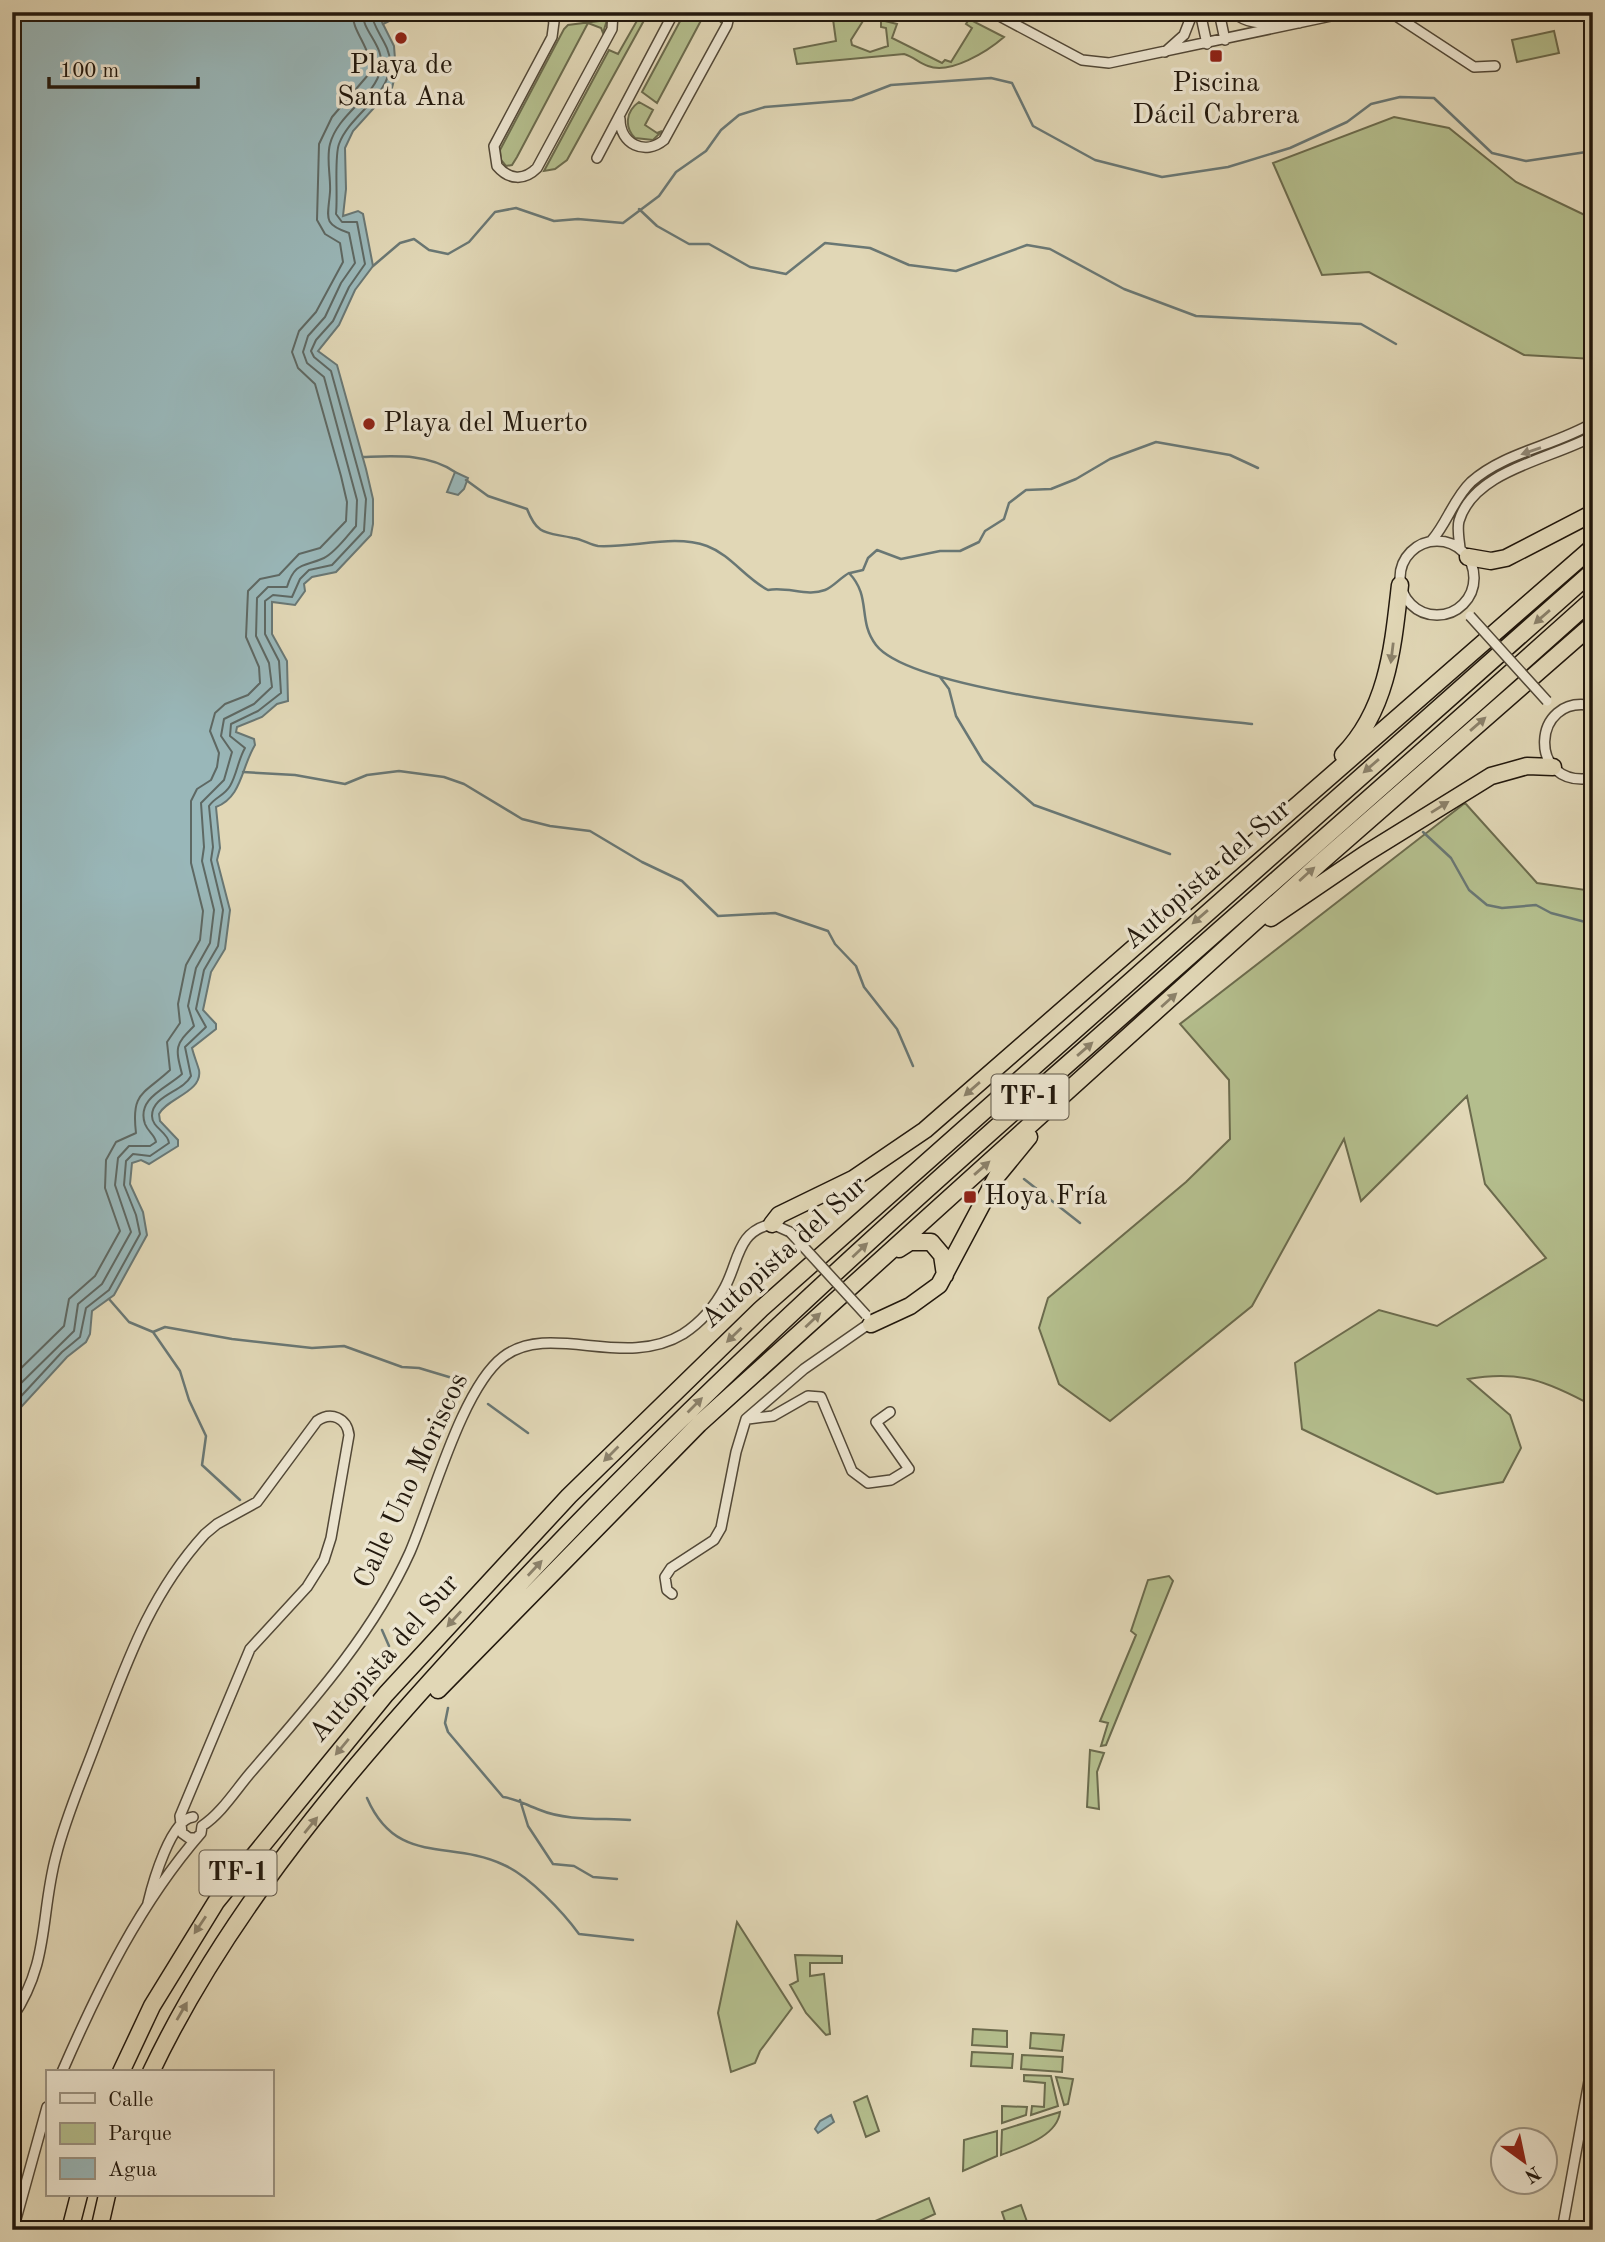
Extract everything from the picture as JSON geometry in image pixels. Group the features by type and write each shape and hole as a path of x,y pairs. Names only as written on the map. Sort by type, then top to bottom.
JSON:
{"highway":[{"path":"1464,552 1491,561 1506,558 1593,513"},
{"path":"772,1224 779,1215 853,1179 925,1130 1593,547"},
{"name":"Autopista del Sur","path":"122,2070 152,2006 216,1902 386,1695 485,1585 589,1476 761,1309 1090,1014 1593,571"},
{"path":"1275,824 1352,746 1378,702 1390,664 1400,585"},
{"name":"Autopista del Sur","path":"152,2070 172,2028 218,1948 337,1792 417,1697 576,1524 743,1357 921,1194 1593,599"},
{"path":"337,1792 699,1424 1220,953 1593,624"},
{"path":"1220,953 1365,854 1491,776 1527,766 1553,767"},
{"path":"1090,1014 1190,900"},
{"path":"868,1320 922,1298 945,1277 997,1177 1058,1102"},
{"path":"860,1276 878,1268 902,1246 922,1240 931,1242 942,1255 945,1277"},
{"path":"70,2230 79,2196"},
{"path":"99,2230 107,2196"}],"street":[{"path":"550,12 554,22 552,37 494,146 497,166 511,177 526,176 537,168 612,29 613,12"},
{"path":"597,159 674,12"},
{"path":"620,119 624,137 634,145 647,148 664,140 727,25 730,12"},
{"path":"992,12 1082,61 1109,63 1163,54 1350,12"},
{"path":"1163,54 1184,35 1193,12"},
{"path":"1200,12 1207,44"},
{"path":"1219,12 1225,40"},
{"path":"1232,12 1246,23 1288,19 1301,23"},
{"path":"1390,12 1474,67 1495,66"},
{"path":"1432,540 1446,524 1458,499 1486,471 1513,457 1558,442 1593,423"},
{"path":"1464,552 1446,541 1432,540 1417,546 1405,558 1400,573 1400,585 1407,601 1421,612 1444,614 1462,606 1470,595 1474,581 1464,552 1459,522 1468,503 1481,488 1503,473 1560,452 1593,436"},
{"path":"1462,606 1557,713"},
{"path":"1593,706 1569,706 1557,713 1547,726 1544,739 1545,752 1553,767 1570,778 1593,778"},
{"path":"672,1594 667,1590 665,1577 671,1568 714,1540 721,1528 736,1451 746,1419 804,1368 868,1320 790,1232 772,1224"},
{"name":"Calle Uno Moriscos","path":"63,2070 100,1984 148,1904 201,1833 202,1826 283,1735 373,1618 409,1553 472,1396 492,1367 505,1355 536,1346 555,1343 633,1350 678,1337 704,1317 717,1300 731,1275 744,1239 753,1231 772,1224"},
{"path":"746,1419 773,1416 808,1396 821,1396 852,1471 868,1483 891,1480 909,1469 876,1422 891,1412"},
{"path":"12,2018 32,1982 40,1959 52,1873 63,1832 145,1618 205,1534 217,1524 257,1502 317,1421 327,1416 338,1418 347,1425 349,1435 331,1538 324,1560 307,1587 250,1649 180,1816 184,1835 195,1838"},
{"path":"191,1794 189,1810 202,1826"},
{"path":"148,1904 173,1833 193,1817"},
{"path":"1562,2230 1593,2059"},
{"path":"13,2230 46,2111"}],"green space":[{"path":"685,12 720,12 721,23 719,18 705,13 657,103 642,92"},
{"path":"832,12 844,12 863,21 851,40 852,45 870,52 888,46 886,28 881,27 881,20 897,24 892,38 942,63 945,60 951,62 972,28 966,24 969,19 1004,37 979,55 947,67 928,66 904,54 797,64 794,49 836,41"},
{"path":"647,15 567,160 555,169 544,171 609,50 618,54 638,19 635,16"},
{"path":"607,20 603,33 601,28 588,23 517,157 512,165 506,166 501,160 500,150 564,29 568,25"},
{"path":"1554,31 1559,53 1517,62 1512,40"},
{"path":"639,102 653,110 645,125 657,133 662,131 653,140 635,138 629,129 629,114"},
{"path":"1394,117 1449,128 1516,182 1593,219 1593,359 1524,355 1369,272 1322,275 1273,163"},
{"path":"1465,803 1537,883 1593,891 1593,1406 1533,1380 1503,1376 1468,1379 1510,1415 1521,1448 1503,1482 1437,1494 1302,1429 1295,1363 1379,1310 1437,1326 1546,1258 1485,1184 1467,1096 1361,1201 1344,1139 1252,1306 1110,1421 1059,1384 1039,1328 1048,1298 1186,1182 1230,1139 1229,1080 1180,1024"},
{"path":"1169,1576 1173,1581 1106,1745 1101,1746 1108,1723 1100,1721 1136,1635 1131,1631 1148,1580"},
{"path":"1090,1750 1104,1753 1097,1772 1099,1809 1087,1807"},
{"path":"737,1922 792,2008 760,2051 755,2063 731,2072 718,2013"},
{"path":"795,1955 842,1956 842,1963 810,1963 810,1976 824,1974 830,2034 826,2035 806,2013 790,1985 798,1981"},
{"path":"973,2029 1007,2031 1007,2047 972,2045"},
{"path":"1031,2033 1064,2035 1062,2051 1030,2048"},
{"path":"972,2052 1013,2054 1012,2068 971,2066"},
{"path":"1022,2055 1063,2057 1062,2072 1021,2069"},
{"path":"1024,2075 1051,2076 1058,2106 1031,2115 1032,2106 1044,2107 1045,2083 1024,2081"},
{"path":"1056,2077 1073,2079 1068,2104 1064,2105"},
{"path":"867,2096 879,2131 866,2137 854,2102"},
{"path":"1002,2106 1027,2107 1026,2115 1002,2123"},
{"path":"1060,2112 1052,2128 1037,2140 1001,2155 1002,2130"},
{"path":"997,2131 997,2156 963,2171 964,2140"},
{"path":"929,2198 935,2214 900,2230 878,2230 875,2221"},
{"path":"1021,2205 1030,2230 1008,2230 1002,2212"}],"water":[{"path":"12,12 377,12 394,46 396,72 392,88 353,131 345,148 346,189 343,216 358,211 363,214 373,266 355,290 339,325 318,351 337,365 373,499 371,535 336,572 312,577 304,584 305,591 295,605 272,602 272,634 287,661 288,701 277,704 262,717 237,727 236,732 254,739 255,745 236,789 225,802 216,807 220,848 217,860 230,910 225,949 211,972 203,1010 216,1024 216,1029 192,1048 199,1070 196,1084 169,1103 159,1114 160,1121 178,1140 178,1146 149,1164 141,1160 132,1163 130,1184 143,1212 147,1235 114,1295 92,1311 90,1334 86,1342 67,1357 12,1417"},
{"path":"455,472 468,478 464,489 458,495 447,492"},
{"path":"831,2115 834,2122 818,2133 815,2129 820,2121"}],"waterway":[{"path":"383,24 407,12"},
{"path":"373,266 400,243 414,239 429,250 448,254 469,242 495,212 516,208 554,221 578,219 623,223 659,196 676,172 706,151 721,130 739,115 765,107 852,100 891,85 991,78 1012,83 1033,126 1095,160 1162,177 1228,167 1290,148 1347,122 1371,104 1400,97 1434,98 1492,153 1526,161 1593,151"},
{"path":"639,209 657,226 689,244 709,244 750,267 786,274 825,243 870,248 909,265 956,271 1027,245 1050,249 1124,289 1196,316 1361,324 1396,344"},
{"path":"850,573 863,570 868,558 877,550 901,559 940,551 960,551 979,542 985,531 1004,519 1009,503 1026,490 1051,489 1076,479 1110,459 1156,442 1230,455 1258,468"},
{"path":"363,457 399,456 422,459 455,472"},
{"path":"466,480 488,496 527,509 535,524 544,532 598,546 667,541 707,546 768,590 818,592 828,589 849,573 860,591 867,627 876,645 900,662 941,677 993,690 1052,700 1252,724"},
{"path":"940,677 949,689 956,716 983,761 1034,805 1170,854"},
{"path":"243,772 295,775 345,784 367,775 399,771 444,777 464,784 522,819 590,831 642,862 682,881 718,916 775,913 828,931 835,944 856,966 864,987 897,1029 913,1066"},
{"path":"1423,832 1451,858 1469,890 1487,905 1502,908 1536,905 1551,913 1593,924"},
{"path":"1024,1179 1080,1223"},
{"path":"109,1299 129,1322 153,1332 180,1371 189,1400 206,1436 202,1465 240,1500"},
{"path":"153,1332 165,1327 232,1339 312,1348 344,1346 402,1367 419,1368 459,1380"},
{"path":"488,1404 528,1433"},
{"path":"382,1630 389,1646"},
{"path":"448,1708 445,1723 448,1732 503,1797 561,1816 630,1820"},
{"path":"367,1798 379,1820 393,1834 409,1843 484,1857 514,1870 545,1895 579,1934 633,1940"},
{"path":"520,1800 528,1826 553,1864 574,1866 593,1877 617,1879"}],"place":[{"name":"Playa de Santa Ana","path":"401,38"},
{"name":"Piscina Dácil Cabrera","path":"1216,56"},
{"name":"Playa del Muerto","path":"369,424"},
{"name":"Hoya Fría","path":"970,1197"}]}
